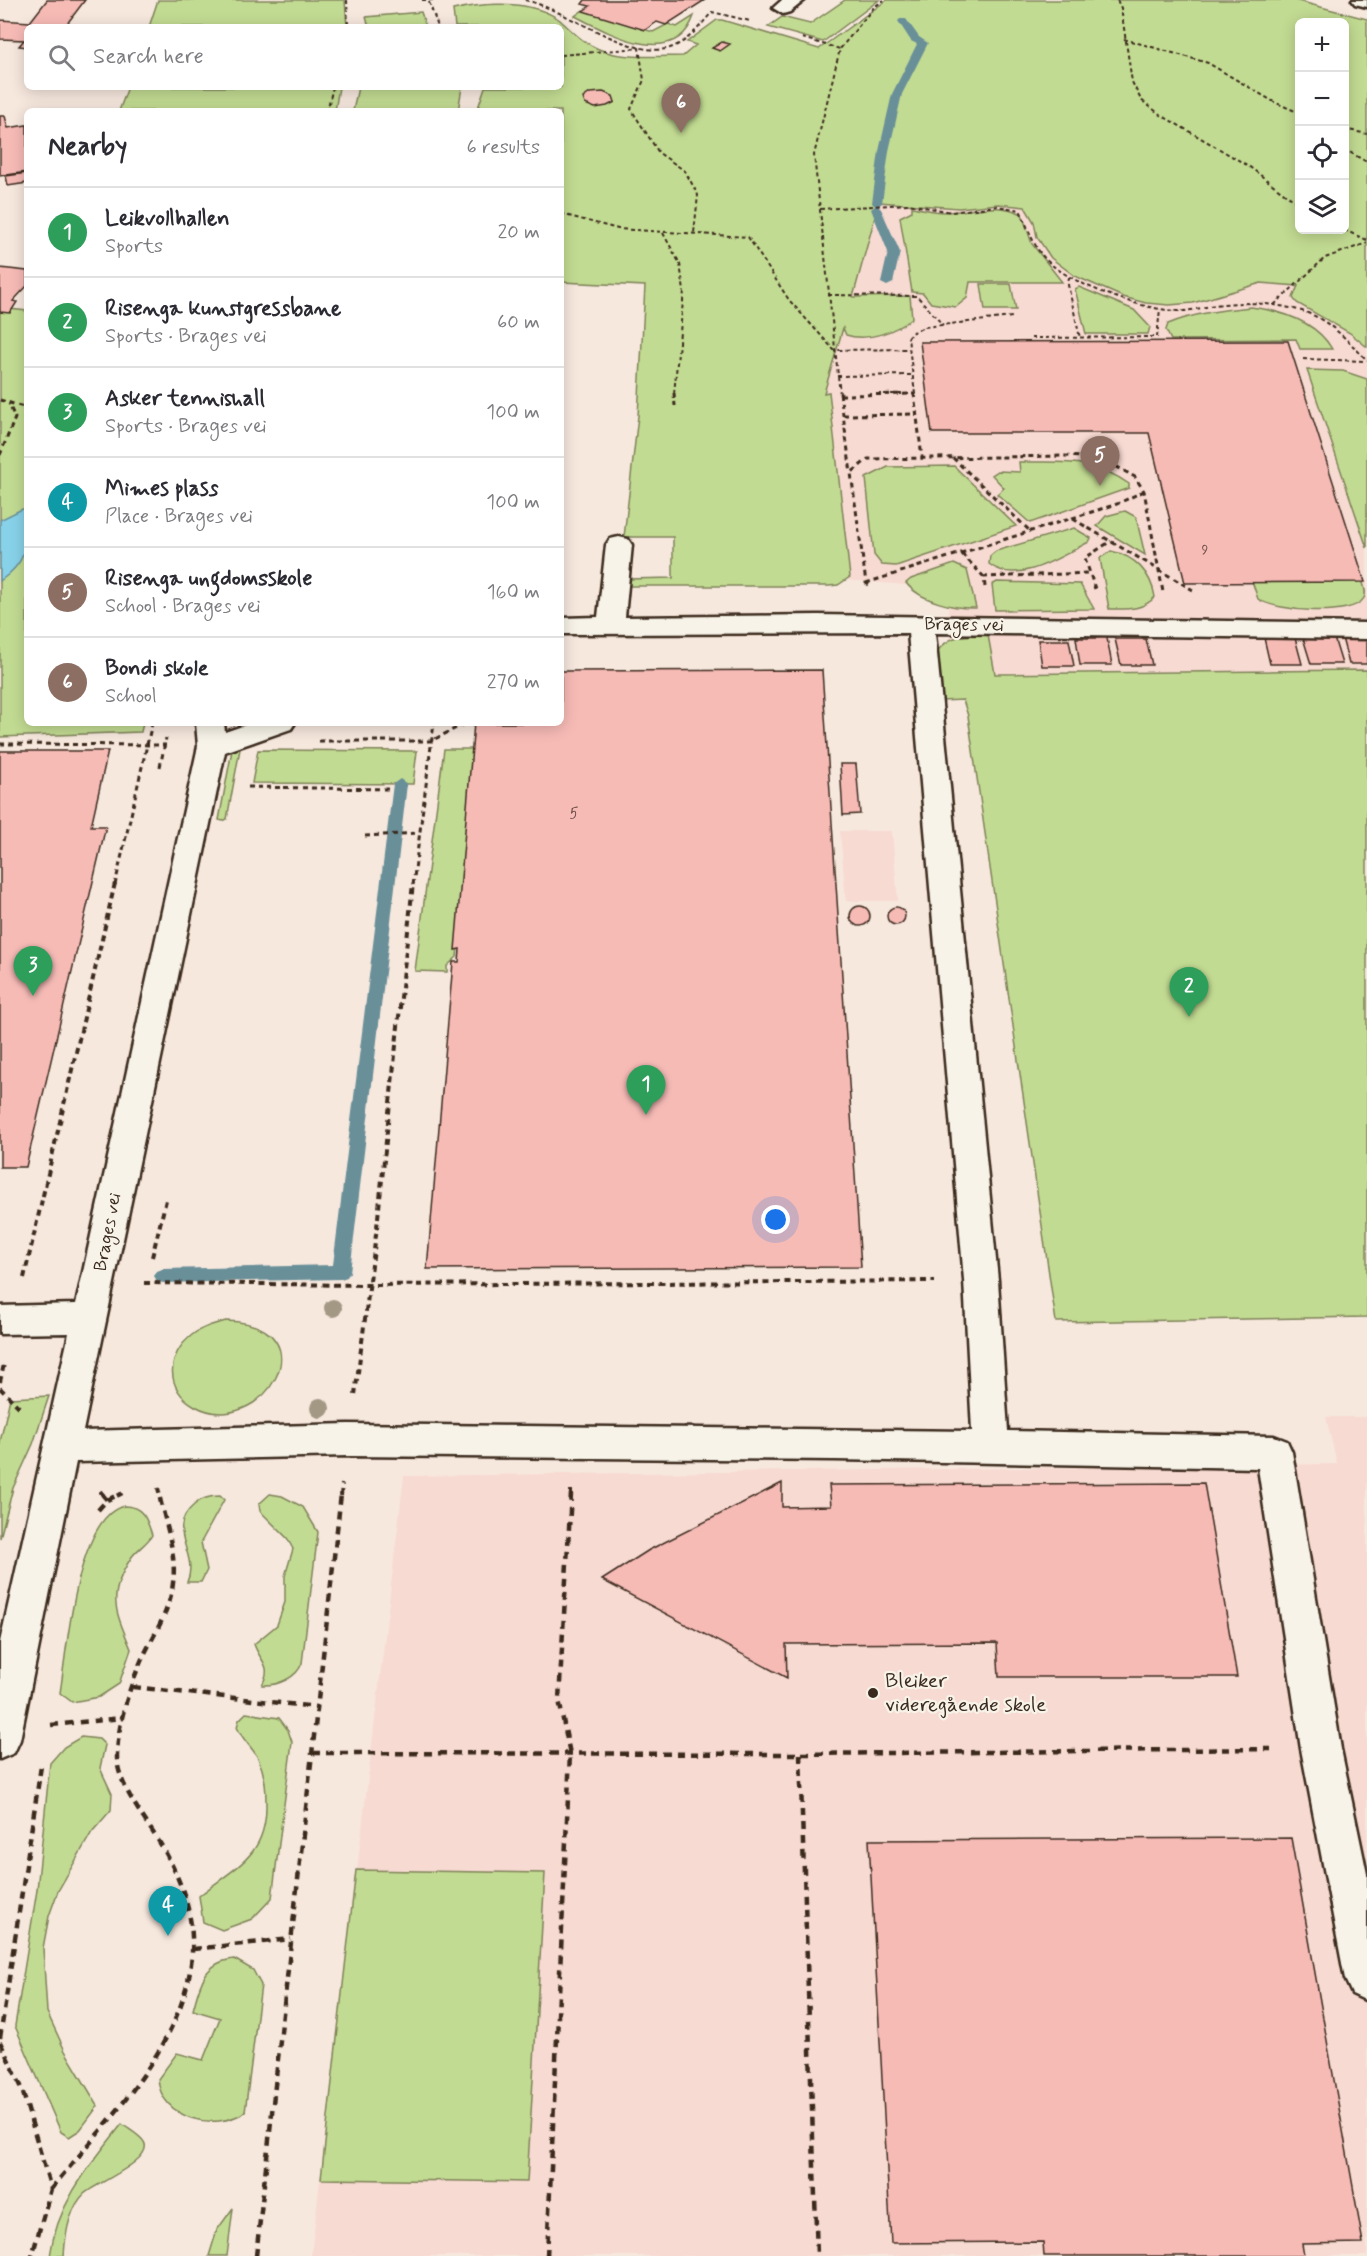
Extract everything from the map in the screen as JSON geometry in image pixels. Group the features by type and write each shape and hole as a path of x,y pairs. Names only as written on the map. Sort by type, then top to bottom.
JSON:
{"street":[{"path":"1362,0 1367,1"},
{"path":"610,627 620,545"},
{"path":"921,625 981,1280 991,1447"},
{"name":"Brages vei","path":"564,626 921,625 1367,631"},
{"path":"211,734 262,726"},
{"name":"Brages vei","path":"0,1740 98,1283 211,734"},
{"path":"0,1320 90,1318"},
{"path":"61,1447 348,1440 1274,1452 1321,1749 1367,1979"}],"path":[{"path":"347,0 348,24"},
{"path":"422,0 429,2 465,0"},
{"path":"525,0 552,8 591,28 639,48 645,66 643,88 631,109 659,153 685,171 698,195 694,233"},
{"path":"866,584 837,376 814,155 840,49 874,7 884,0"},
{"path":"1117,0 1121,8 1132,82 1141,100 1161,115 1248,165 1295,202"},
{"path":"429,2 437,24"},
{"path":"564,55 583,51 668,49 687,40 712,12 752,22"},
{"path":"1125,39 1208,63 1274,102 1295,111"},
{"path":"816,42 840,49"},
{"path":"328,108 332,90"},
{"path":"1349,130 1367,134"},
{"path":"1349,151 1367,162"},
{"path":"820,209 908,204 952,212 997,206 1020,210 1042,256 1069,277 1120,299 1160,309 1183,311 1218,305 1274,306 1312,315 1347,340 1367,360"},
{"path":"564,215 618,229 748,237 789,300 834,350 909,349"},
{"path":"663,233 682,272 686,302 679,339 675,406"},
{"path":"1349,233 1367,242"},
{"path":"1274,306 1325,258 1367,242"},
{"path":"1069,277 1068,285 1080,338"},
{"path":"828,295 917,296 943,325"},
{"path":"1032,338 1157,337 1160,309"},
{"path":"922,458 908,338 911,333 924,327 1012,317"},
{"path":"1303,358 1367,360"},
{"path":"837,376 912,375"},
{"path":"840,395 914,394"},
{"path":"0,400 24,407"},
{"path":"0,455 15,418 9,404"},
{"path":"843,415 917,414"},
{"path":"953,458 1030,532"},
{"path":"850,472 868,459 1101,458 1135,477 1144,491 1169,628"},
{"path":"858,586 1117,504 1144,491"},
{"path":"1073,518 1200,593"},
{"path":"1107,627 1085,558 1111,541"},
{"path":"962,554 984,577 989,626"},
{"path":"984,577 1090,573"},
{"path":"866,584 915,605 921,625"},
{"path":"151,726 23,1281 371,1285 981,1280"},
{"path":"371,1285 418,833 434,726"},
{"path":"314,741 431,741 460,726"},
{"path":"0,744 147,744 211,734"},
{"path":"242,787 390,789"},
{"path":"365,836 418,833"},
{"path":"547,2256 570,1754 559,1700 574,1442"},
{"path":"32,2256 51,2189 150,2065 171,2028 187,1980 193,1949 178,1879 164,1848 121,1774 117,1760 123,1718 141,1663 171,1595 174,1575 157,1483"},
{"path":"256,2256 342,1484"},
{"path":"133,1687 317,1707"},
{"path":"46,1737 49,1714"},
{"path":"48,1725 123,1718"},
{"path":"312,1753 800,1754 1321,1749"},
{"path":"800,1754 817,2256"},
{"path":"42,1760 0,2040 21,2086 51,2189"},
{"path":"193,1949 291,1939"}],"shaded area":[{"path":"879,202 959,208 998,204 1025,207 1034,222 1037,237 1051,258 1075,276 1146,303 1193,303 1261,283 1367,292 1367,670 995,674 953,671 948,605 906,585 844,580 824,392"},
{"path":"840,831 892,831 898,901 846,901"},
{"name":"Bleiker videregående skole","path":"1326,1417 1367,1417 1367,2256 311,2256 404,1476 1337,1464"}],"green space":[{"path":"158,0 345,0 347,24 150,24"},
{"path":"845,0 879,0 823,42 768,27 782,17 810,24"},
{"path":"887,0 1294,0 1367,19 1367,347 1350,333 1297,303 1293,298 1298,286 1261,283 1193,303 1169,305 1146,303 1123,297 1075,276 1051,258 1037,237 1034,222 1025,207 998,204 959,208 879,202 853,297 910,296 912,318 897,328 872,336 846,335 843,328 824,393 829,392 850,577 838,585 829,586 625,586 626,579 673,578 673,537 624,537 638,416 645,286 564,282 564,108 478,108 484,90 564,90 564,24 455,24 453,10 494,4 536,9 560,20 580,38 604,51 612,54 643,56 683,56 696,45 687,42 717,20 819,49"},
{"path":"583,10 653,32 668,24 677,27 694,16 685,32 672,41 657,44 623,38 575,16"},
{"path":"421,12 425,24 368,24 366,17"},
{"path":"127,90 338,90 336,108 120,108"},
{"path":"357,90 462,90 458,108 354,108"},
{"path":"912,207 946,212 1004,208 1022,214 1032,244 1062,282 970,282 967,298 956,307 931,303 923,293 912,292 900,217 912,211"},
{"path":"981,284 1011,284 1016,310 985,310"},
{"path":"1079,287 1134,310 1150,327 1148,334 1086,334 1075,289"},
{"path":"1251,307 1274,311 1308,324 1325,339 1332,349 1300,349 1296,339 1171,340 1166,330 1168,324 1188,317"},
{"path":"0,308 24,311 24,726 142,726 141,732 0,737"},
{"path":"1307,370 1343,371 1367,379 1367,548"},
{"path":"1019,462 1063,462 1089,465 1115,475 1129,484 1129,488 1030,523 997,494 1004,488 992,475 998,471 1020,472"},
{"path":"954,466 1016,526 896,566 882,565 874,555 866,478 888,467"},
{"path":"1125,511 1136,517 1145,555 1097,526 1106,516"},
{"path":"1074,528 1091,538 1089,542 1053,561 1026,571 1013,572 1001,570 989,564 990,556 996,551"},
{"path":"1111,551 1134,561 1146,573 1155,597 1150,602 1134,608 1109,609 1100,558"},
{"path":"954,564 967,570 976,608 938,603 920,595 906,583 911,579"},
{"path":"1362,580 1365,596 1357,604 1345,608 1313,611 1280,607 1258,599 1252,581"},
{"path":"997,582 1080,584 1094,609 995,610 992,585"},
{"path":"988,635 995,674 1367,670 1367,1317 1056,1322 968,716 963,700 941,701 936,653 953,639"},
{"path":"240,749 227,819 219,820 232,750"},
{"path":"444,749 477,749 457,957 447,966 447,972 415,971"},
{"path":"258,750 417,751 413,784 252,783"},
{"path":"226,1321 258,1327 276,1341 281,1359 275,1378 262,1396 243,1408 220,1413 195,1406 185,1399 178,1391 172,1372 177,1352 183,1343 200,1330"},
{"path":"49,1396 33,1444 13,1488 0,1538 0,1442 10,1398"},
{"path":"270,1494 282,1496 303,1507 318,1532 302,1663 296,1673 286,1680 262,1685 266,1668 254,1644 277,1625 285,1602 285,1576 293,1549 287,1538 260,1511 259,1504"},
{"path":"220,1496 224,1500 201,1542 207,1570 201,1582 187,1582 190,1572 182,1524 186,1514 194,1505 209,1497"},
{"path":"124,1506 136,1508 143,1514 152,1535 131,1558 118,1583 116,1604 121,1625 131,1649 119,1684 99,1697 72,1702 60,1693 77,1588 95,1534 108,1515"},
{"path":"246,1713 279,1718 288,1730 292,1742 272,1898 252,1919 222,1930 203,1922 199,1896 246,1859 255,1848 265,1822 266,1792 262,1770 258,1758 237,1727 239,1720"},
{"path":"81,1737 99,1739 105,1745 100,1768 112,1794 111,1810 92,1832 58,1891 49,1916 43,1948 47,2012 65,2051 98,2106 80,2130 69,2137 61,2132 15,2026 37,1890 50,1763 64,1747"},
{"path":"356,1870 545,1873 527,2182 321,2179"},
{"path":"234,1959 253,1970 261,1985 245,2112 219,2121 191,2118 168,2104 161,2093 158,2079 177,2053 203,2060 220,2018 193,2010 198,1991 210,1970 224,1961"},
{"path":"122,2124 142,2139 145,2149 132,2164 84,2194 71,2215 64,2256 50,2256 54,2237 67,2202 87,2170"},
{"path":"233,2208 227,2256 209,2256 217,2230"}],"water":[{"path":"24,509 24,553 17,566 0,581 0,520"}],"building":[{"path":"47,0 85,0 67,24 24,24 24,40 0,39 0,20 30,22"},
{"path":"585,0 705,0 666,25 657,22 645,30 583,11 590,6 582,4"},
{"path":"722,42 730,44 720,51 712,48"},
{"path":"603,92 613,96 615,102 595,108 585,104 583,98 590,93"},
{"path":"0,116 5,116 8,128 24,125 24,172 0,176"},
{"path":"24,173 24,183 8,186 6,176"},
{"path":"0,268 24,271 24,289 13,301 17,302 10,313 0,312"},
{"path":"1288,341 1365,582 1185,583 1149,433 932,433 920,342"},
{"path":"1076,638 1107,638 1112,665 1080,665"},
{"path":"1264,638 1295,638 1302,664 1270,664"},
{"path":"1303,638 1334,638 1342,664 1311,664"},
{"path":"1342,638 1367,638 1367,664 1349,664"},
{"path":"1115,639 1146,639 1152,665 1121,665"},
{"path":"1038,640 1069,640 1074,666 1042,666"},
{"path":"822,670 861,1267 427,1269 453,962 459,962 460,949 455,950 474,726 564,726 564,671"},
{"path":"0,751 108,751 91,826 106,826 26,1167 0,1167"},
{"path":"840,764 856,764 860,814 843,815"},
{"path":"860,906 867,909 870,916 867,923 860,926 853,923 850,916 853,909"},
{"path":"892,907 900,907 905,912 903,923 892,925 887,920 887,912"},
{"path":"782,1483 782,1507 831,1506 829,1485 1204,1483 1237,1677 999,1677 997,1643 786,1644 787,1678 602,1580 649,1550"},
{"path":"1291,1838 1363,2243 1302,2244 1304,2256 1044,2256 1043,2242 891,2243 869,1840"}],"waterway":[{"path":"877,203 884,151 897,94 923,43 915,39 903,21"},
{"path":"876,209 894,252 887,283"},
{"path":"163,1276 341,1272 400,784"}],"place":[{"name":"Bondi skole","path":"681,133"},
{"name":"Risenga ungdomsskole","path":"1100,486"},
{"name":"Asker tennishall","path":"33,996"},
{"name":"Risenga kunstgressbane","path":"1189,1017"},
{"name":"Leikvollhallen","path":"646,1115"},
{"name":"Bleiker videregående skole","path":"873,1693"},
{"name":"Mimes plass","path":"168,1936"}]}
